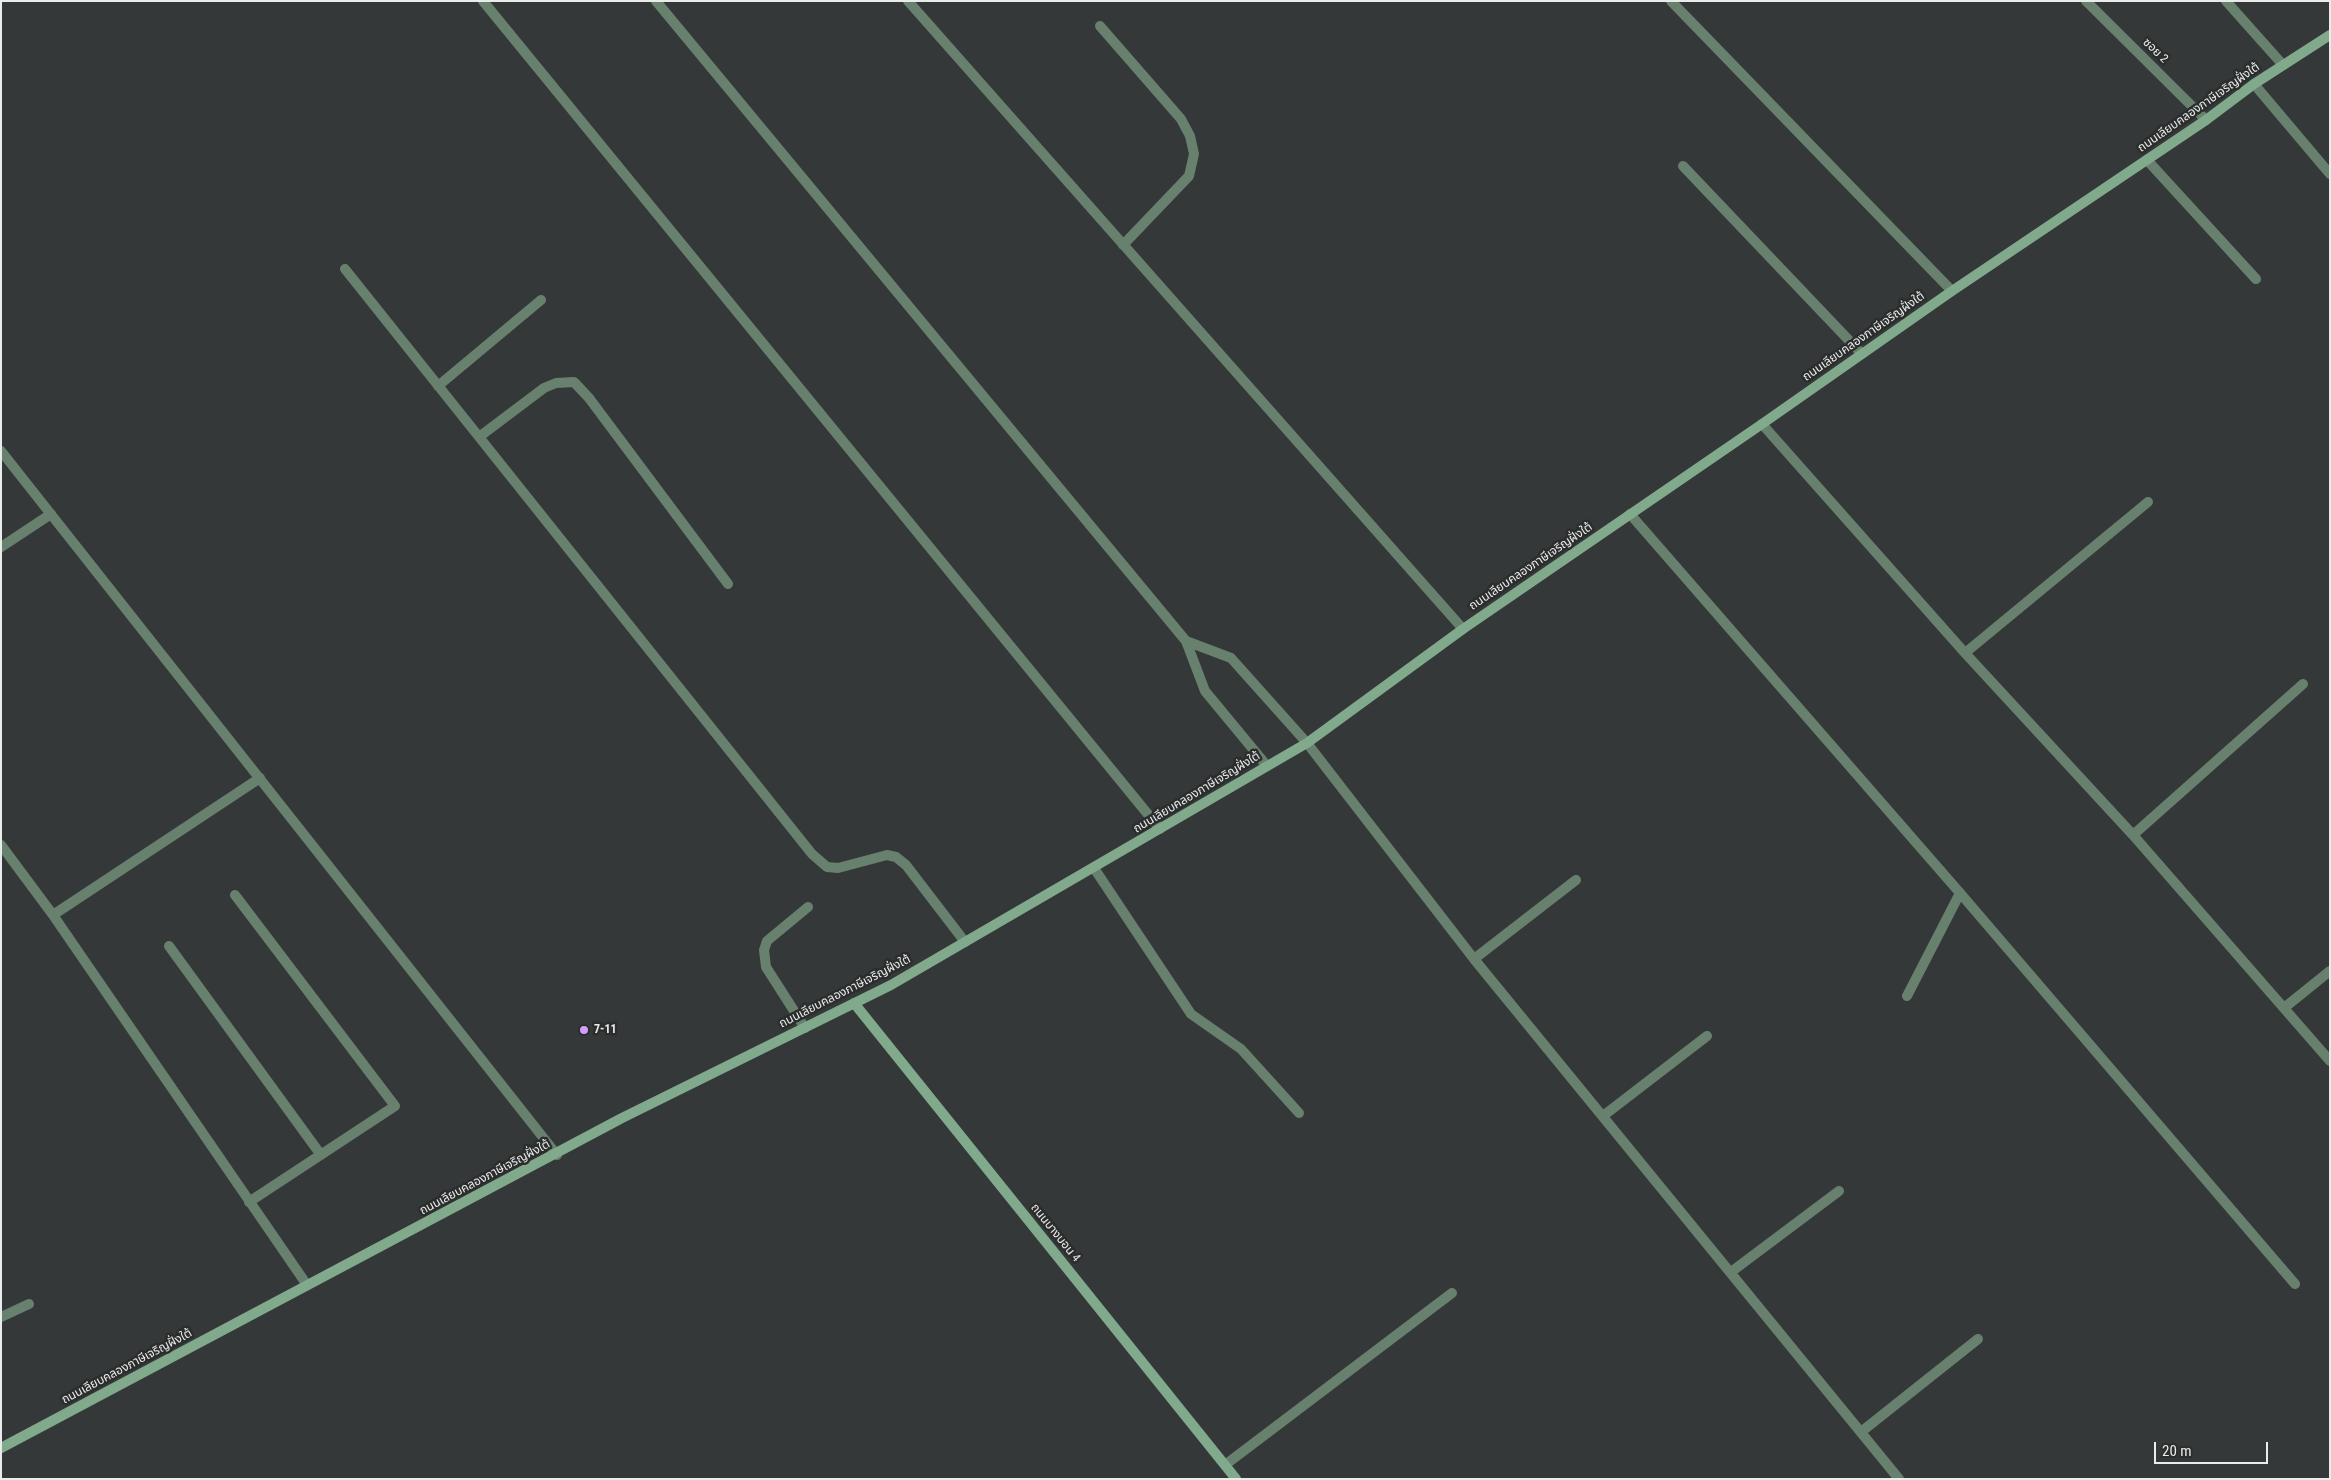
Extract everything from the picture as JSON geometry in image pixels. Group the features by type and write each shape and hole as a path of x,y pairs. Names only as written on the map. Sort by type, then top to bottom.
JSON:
{"street":[{"path":"483,1 1160,829"},
{"path":"656,1 1186,640 1205,691 1267,766"},
{"path":"908,1 1463,629"},
{"path":"1671,1 1952,291"},
{"name":"ซอย 2","path":"2086,1 2206,120"},
{"path":"2226,1 2283,65"},
{"path":"1100,26 1181,119 1190,136 1194,154 1189,176 1123,244"},
{"name":"ถนนเลียบคลองภาษีเจริญฝั่งใต้","path":"1,1448 306,1285 556,1155 629,1114 854,1003 1094,868 1307,743 1463,629 1952,291 2206,120 2254,84 2330,35"},
{"path":"2254,84 2330,174"},
{"path":"2147,160 2256,279"},
{"path":"1683,166 1862,354"},
{"path":"345,269 820,862 827,867 838,868 887,855 896,857 906,864 965,942"},
{"path":"438,386 541,300"},
{"path":"479,436 544,388 556,383 574,382 728,584"},
{"path":"1762,424 1965,653 2133,835 2330,1061"},
{"path":"1,451 556,1155"},
{"path":"1965,653 2148,502"},
{"path":"1,547 52,514"},
{"path":"1630,514 1960,893 2295,1284"},
{"path":"1186,640 1231,658 1307,743 1474,959 1899,1479"},
{"path":"2133,835 2303,684"},
{"path":"53,915 260,778"},
{"path":"1,845 53,915 306,1285"},
{"path":"1094,868 1191,1014 1241,1049 1299,1113"},
{"path":"1474,959 1576,880"},
{"path":"1907,996 1960,893"},
{"path":"235,895 396,1106 249,1202"},
{"path":"805,1028 766,966 764,950 766,941 808,907"},
{"path":"169,946 321,1155"},
{"path":"2284,1008 2330,971"},
{"name":"ถนนบางบอน 4","path":"854,1003 1236,1479"},
{"path":"1603,1116 1707,1036"},
{"path":"1731,1272 1839,1191"},
{"path":"1225,1465 1452,1293"},
{"path":"1,1317 30,1304"},
{"path":"1861,1432 1978,1339"}],"place":[{"name":"7-11","path":"584,1030"}]}
